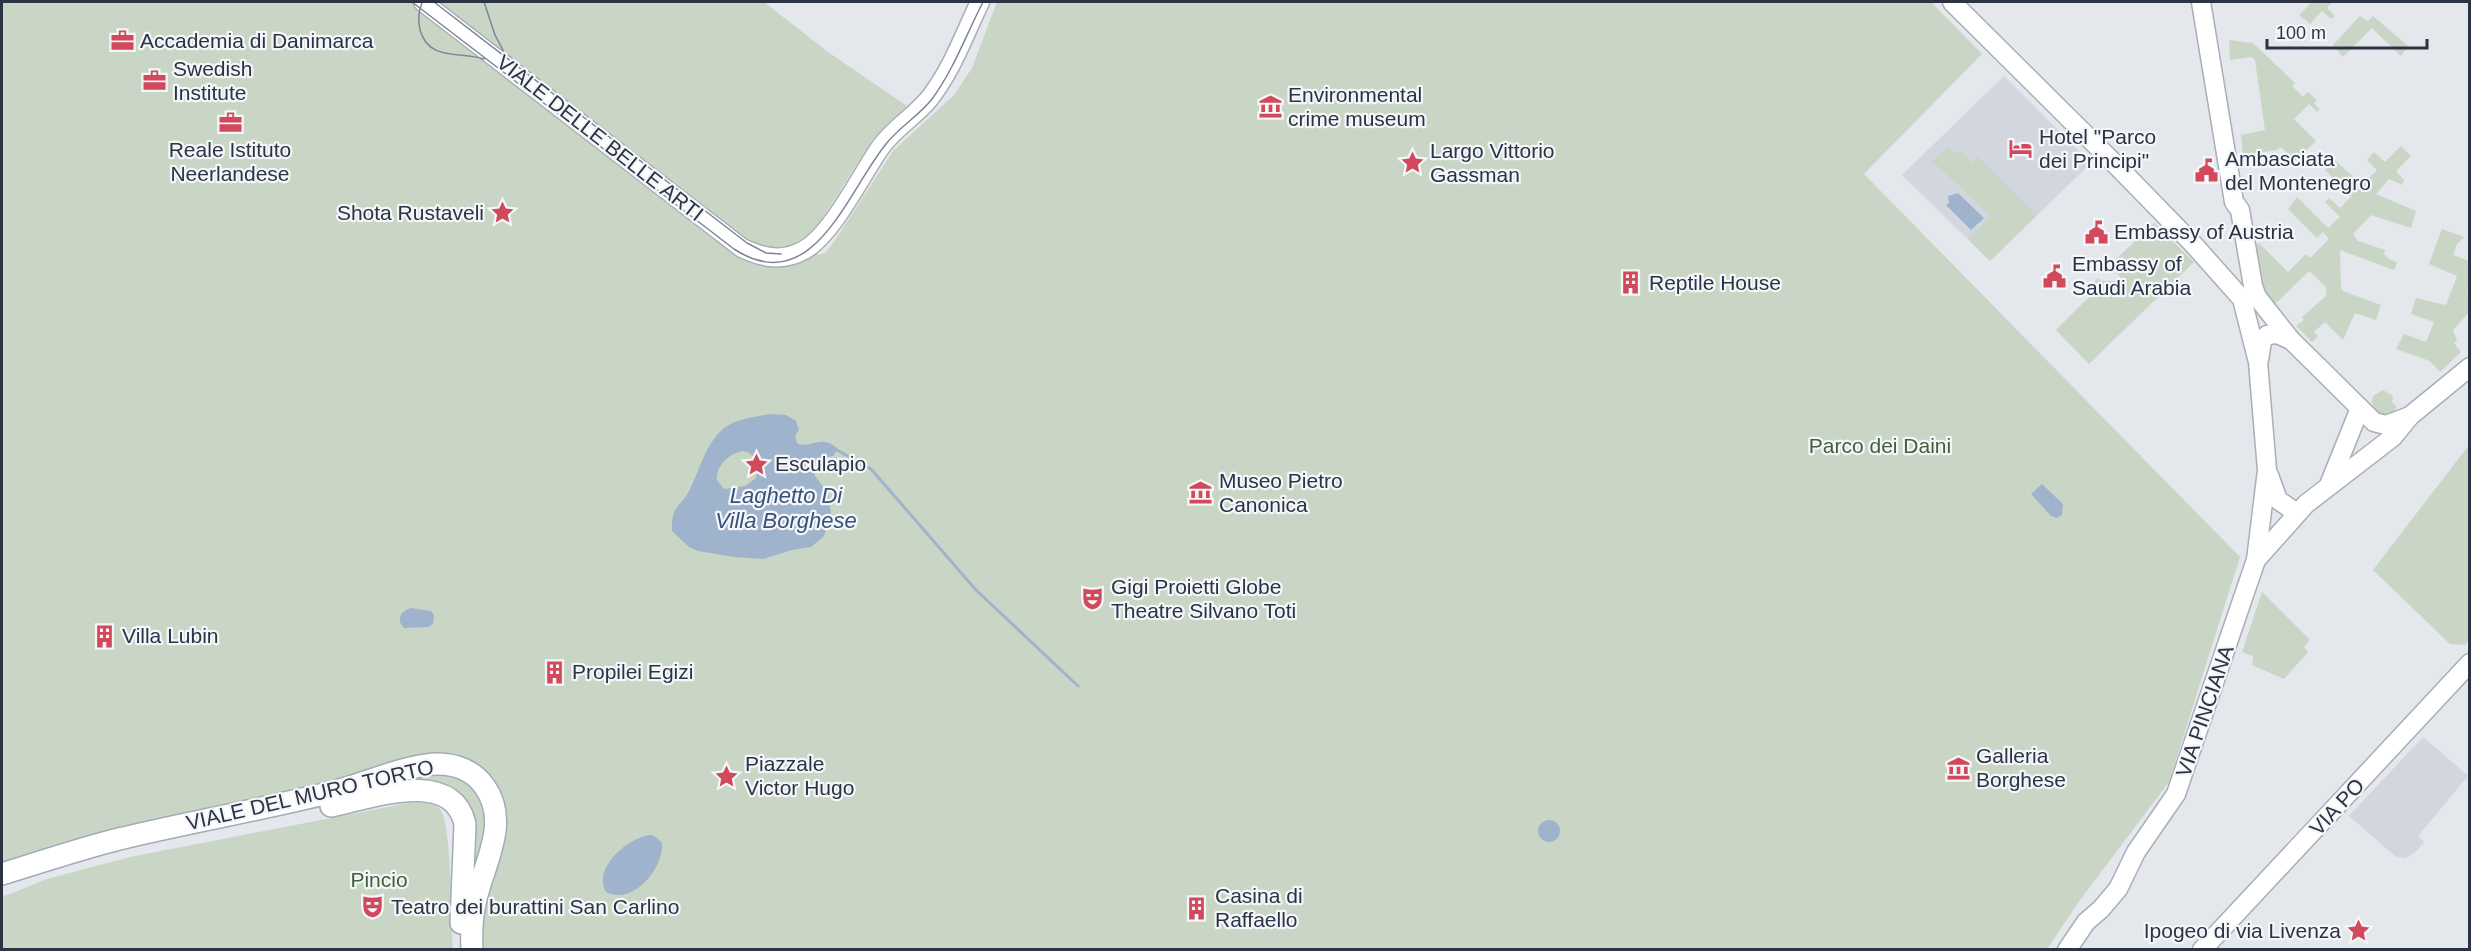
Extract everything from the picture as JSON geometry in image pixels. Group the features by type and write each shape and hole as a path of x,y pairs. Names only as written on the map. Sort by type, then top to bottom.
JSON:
{"main road":[{"name":"VIALE DEL MURO TORTO","path":"2,874 110,842 336,792 420,766 451,765 465,769 482,783 492,800 496,815 495,832 474,906 472,950"},
{"name":"VIALE DEL MURO TORTO","path":"2,885 123,849 392,794 430,791 440,793 453,802 459,809 465,824 460,950"}],"street":[{"name":"VIALE DELLE BELLE ARTI","path":"423,2 742,248 764,257 783,257 804,250 818,240 884,142 930,97 948,71 980,2"},
{"path":"1952,2 2194,245 2242,299 2258,362 2267,470 2256,560"},
{"path":"2201,2 2234,202 2240,210 2255,294 2291,340 2371,420 2382,425 2390,425 2410,416"},
{"path":"2258,362 2262,341 2267,335 2277,334 2291,340"},
{"path":"2256,560 2297,513 2393,436 2410,416 2469,367"},
{"path":"2329,487 2360,408"},
{"path":"2267,470 2278,500 2297,513"},
{"name":"VIA PINCIANA","path":"2067,950 2086,921 2095,898 2125,861 2136,852 2171,803 2182,782 2256,560"},
{"name":"VIA PO","path":"2202,950 2469,663"}],"shaded area":[{"path":"2004,76 2091,163 1990,261 1902,175"},
{"path":"2423,737 2468,776 2418,836 2424,842 2415,853 2405,858 2396,857 2349,816"}],"green space":[{"name":"Parco dei Daini","path":"2,2 764,2 828,52 907,106 873,139 818,225 795,243 820,255 826,252 834,242 893,151 954,95 972,68 997,2 1931,2 1982,54 1864,174 2240,557 2169,782 2080,900 2047,949 483,949 482,916 501,850 474,767 335,782 100,833 2,863"},
{"path":"2312,2 2332,2 2327,8 2335,16 2331,19 2322,11 2310,24 2299,15"},
{"path":"2360,16 2368,21 2373,16 2408,46 2401,56 2372,28 2343,57 2333,45"},
{"path":"2229,40 2253,43 2295,83 2292,86 2303,97 2308,92 2317,100 2314,104 2320,109 2317,112 2309,104 2294,119 2316,141 2295,161 2281,147 2277,150 2243,155 2241,135 2265,130 2255,60 2252,57 2230,60"},
{"path":"1947,146 1955,154 1960,149 1972,163 1978,157 2036,216 1990,261 1968,239 1991,216 1932,161"},
{"path":"2401,146 2411,156 2396,171 2404,180 2402,185 2389,179 2376,194 2416,211 2411,228 2371,215 2353,234 2358,241 2385,250 2384,254 2389,259 2397,262 2394,270 2340,250 2343,291 2381,305 2376,320 2355,313 2343,340 2325,322 2314,332 2318,336 2312,342 2296,326 2304,320 2302,317 2326,296 2326,287 2309,271 2274,305 2263,294 2254,247 2259,243 2288,272 2306,254 2310,258 2329,239 2323,232 2317,238 2288,209 2297,197 2328,228 2340,217 2325,202 2329,198 2340,208 2351,197 2325,170 2334,159 2362,185 2377,170 2367,160 2374,152 2385,162"},
{"path":"2154,223 2194,262 2089,364 2056,330 2094,292 2090,286 2098,278 2101,281 2117,281 2121,278 2109,266"},
{"path":"2442,229 2464,237 2457,244 2453,255 2469,261 2469,291 2467,294 2470,311 2453,330 2457,340 2454,343 2461,352 2440,372 2430,361 2396,349 2404,334 2426,342 2434,322 2411,314 2416,298 2446,305 2457,276 2429,264"},
{"path":"2383,390 2393,396 2392,402 2397,407 2391,415 2375,413 2372,403 2373,396"},
{"path":"2469,445 2469,640 2465,645 2450,644 2373,570"},
{"path":"2262,592 2310,640 2304,647 2308,652 2284,679 2252,665 2253,656 2242,652"},
{"path":"440,771 473,784 489,814 474,883 468,811 373,788"},
{"name":"Pincio","path":"408,803 437,806 444,818 449,853 453,949 2,950 2,897 47,879 130,857"}],"water":[{"path":"1958,193 1984,218 1971,230 1946,205 1949,203 1948,196"},
{"name":"Laghetto Di Villa Borghese","path":"769,414 786,415 796,421 799,430 795,436 797,443 801,445 827,442 837,448 834,456 822,458 815,463 815,476 828,493 831,514 824,536 811,547 763,559 734,557 698,551 689,547 672,531 673,516 687,495 712,441 729,425 740,420","holes":["748,452 756,461 756,478 745,486 724,489 717,480 721,465 733,454"]},
{"path":"2042,484 2063,504 2062,515 2057,518 2051,516 2031,494"},
{"path":"411,608 431,611 434,615 433,624 428,627 404,628 400,622 400,616"},
{"path":"1549,820 1557,823 1560,831 1557,839 1549,842 1541,839 1538,831 1541,823"},
{"path":"651,835 662,843 661,853 658,863 645,882 626,894 616,895 606,892 603,883 604,873 615,855 632,841"}],"waterway":[{"path":"837,450 871,469 976,590 1078,686"}],"tram line":[{"path":"412,2 734,249 762,261 786,261 807,251 825,233 886,144 927,105 940,88 983,2"},
{"path":"434,2 747,243 766,253 781,254"},
{"path":"484,2 495,35 504,52"},
{"path":"422,3 419,16 420,30 424,40 431,47 447,54 484,59"}],"place":[{"name":"Accademia di Danimarca","path":"122,41"},
{"name":"Swedish Institute","path":"155,81"},
{"name":"Environmental crime museum","path":"1270,107"},
{"name":"Reale Istituto Neerlandese","path":"230,122"},
{"name":"Hotel \"Parco dei Principi\"","path":"2021,149"},
{"name":"Largo Vittorio Gassman","path":"1412,163"},
{"name":"Ambasciata del Montenegro","path":"2207,171"},
{"name":"Shota Rustaveli","path":"502,213"},
{"name":"Embassy of Austria","path":"2096,232"},
{"name":"Embassy of Saudi Arabia","path":"2054,276"},
{"name":"Reptile House","path":"1631,283"},
{"name":"Esculapio","path":"757,464"},
{"name":"Museo Pietro Canonica","path":"1201,493"},
{"name":"Gigi Proietti Globe Theatre Silvano Toti","path":"1093,599"},
{"name":"Villa Lubin","path":"104,636"},
{"name":"Propilei Egizi","path":"554,672"},
{"name":"Galleria Borghese","path":"1958,768"},
{"name":"Piazzale Victor Hugo","path":"727,776"},
{"name":"Teatro dei burattini San Carlino","path":"373,907"},
{"name":"Casina di Raffaello","path":"1197,908"},
{"name":"Ipogeo di via Livenza","path":"2359,931"}]}
